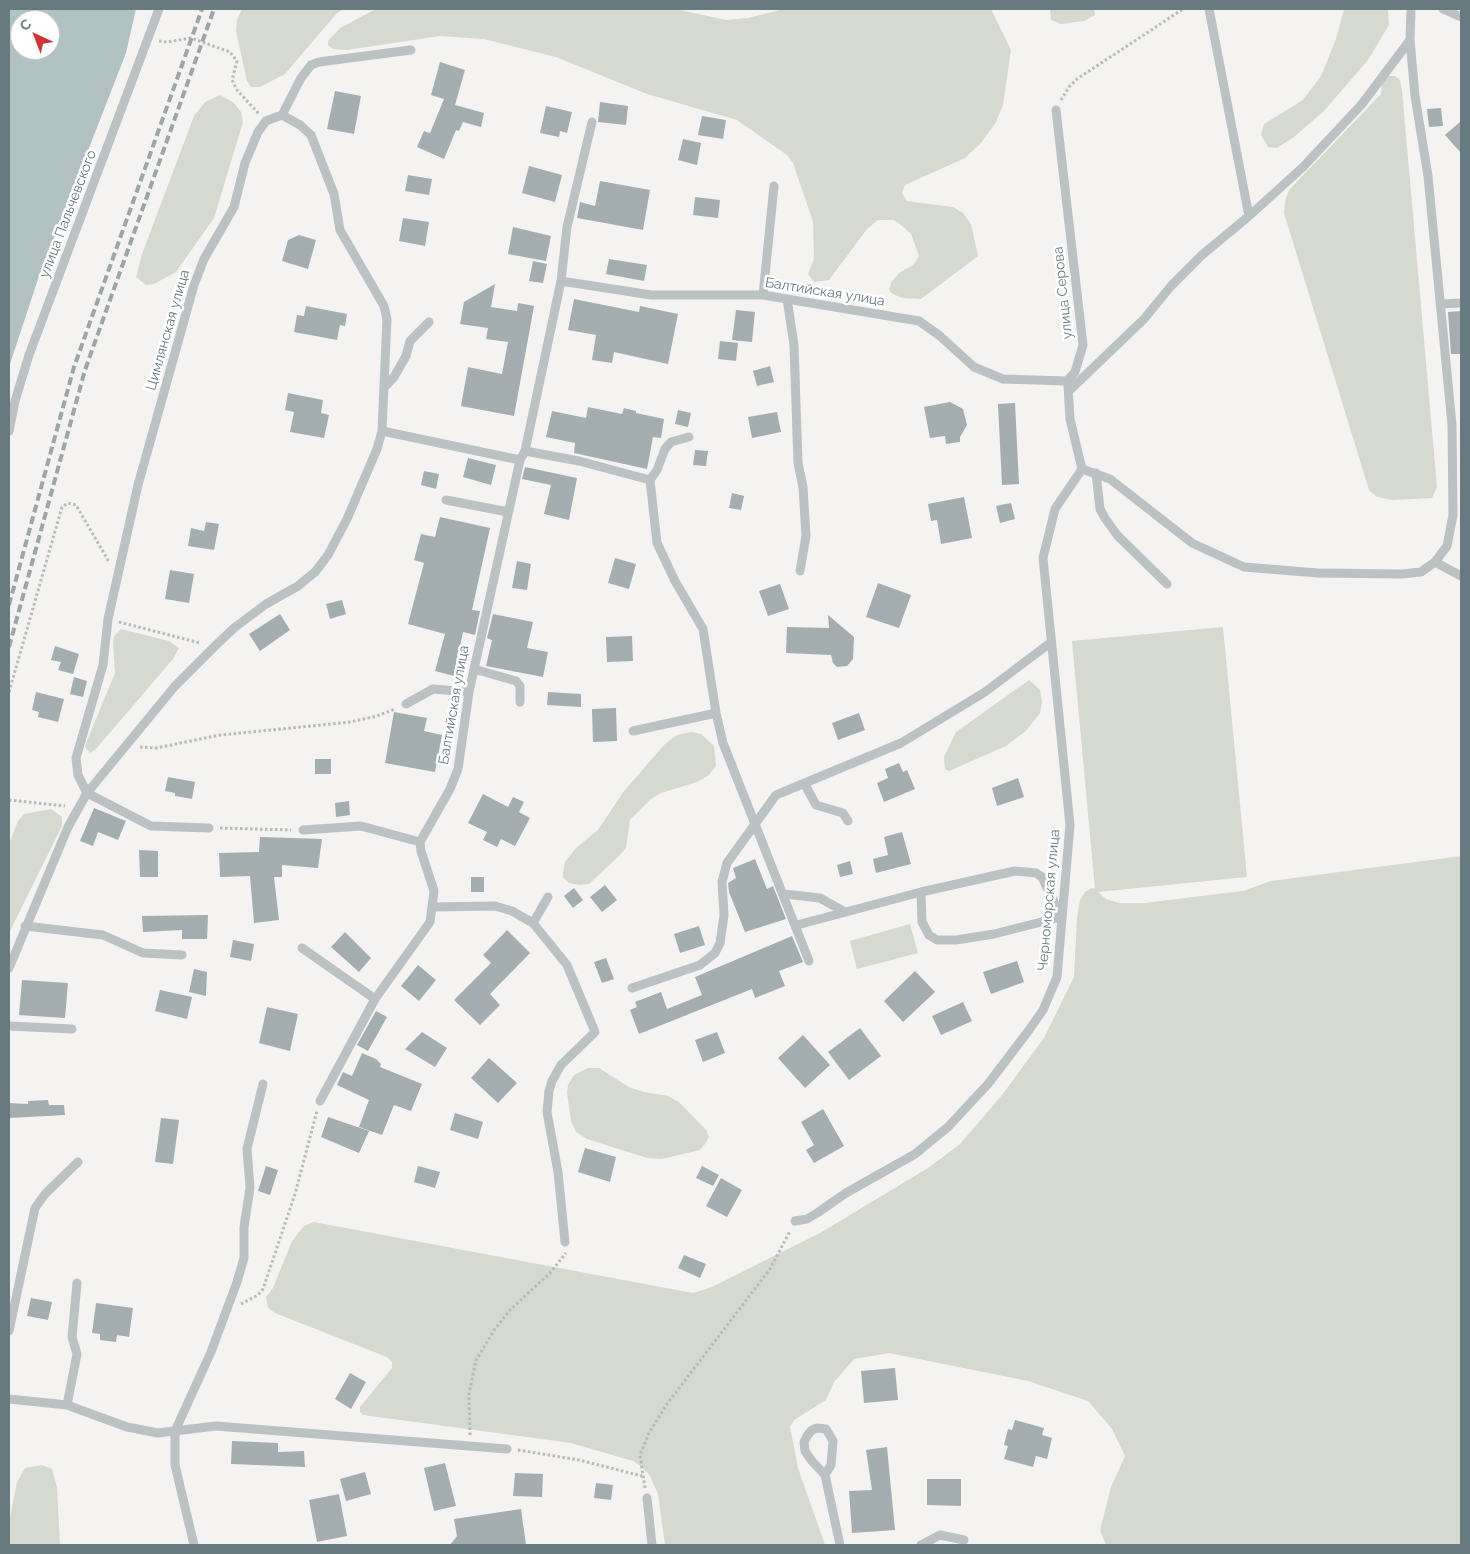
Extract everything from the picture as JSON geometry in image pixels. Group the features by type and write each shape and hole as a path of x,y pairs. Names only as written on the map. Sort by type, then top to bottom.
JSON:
{"street":[{"name":"улица Пальчевского","path":"9,431 15,401 29,355 159,9"},
{"path":"1209,9 1248,216"},
{"path":"1410,40 1362,104 1303,167 1202,255 1120,343 1068,386 1070,419 1082,469 1110,479 1192,543 1244,567 1318,573 1402,574 1420,572 1435,562 1447,546 1453,515 1452,425 1428,176 1415,96 1410,40 1411,9"},
{"path":"1443,9 1461,16"},
{"path":"266,121 282,115 301,78 311,65 319,62 411,50"},
{"name":"улица Серова","path":"1056,110 1083,345 1075,372 1068,386"},
{"path":"9,968 25,926 45,885 77,808 87,793 175,686 214,647 234,628 266,604 298,586 315,572 328,555 347,519 377,449 382,431 387,319 381,299 340,230 334,194 311,135 300,125 282,115"},
{"name":"Цимлянская улица","path":"87,793 78,775 76,758 103,665 108,619 138,485 194,285 204,260 234,207 245,163 258,132 266,121"},
{"name":"Балтийская улица","path":"420,842 450,789 458,768 469,692 520,460 525,451 561,281 567,227 592,122"},
{"path":"763,295 774,186"},
{"name":"Балтийская улица","path":"561,281 651,295 763,295 919,322 940,336 974,367 1003,379 1068,386"},
{"path":"787,299 794,345 798,463 806,536 800,571"},
{"path":"1440,304 1461,303"},
{"path":"384,388 394,377 406,356 410,341 429,322"},
{"path":"382,431 520,460"},
{"path":"689,437 671,442 665,449 657,470 650,480 657,543 675,580 703,628 716,713 732,768 797,925 809,961"},
{"path":"525,451 650,480"},
{"name":"Черноморская улица","path":"795,1221 807,1219 846,1193 916,1154 948,1127 988,1084 1039,1017 1057,978 1070,825 1050,643 1043,558 1055,509 1082,469"},
{"path":"1096,473 1100,509 1105,518 1118,535 1167,584"},
{"path":"446,500 508,512"},
{"path":"1435,562 1461,576"},
{"path":"632,988 700,965 715,953 720,943 724,914 722,882 727,862 756,824 764,808 776,795 900,743 985,692 1050,643"},
{"path":"474,669 516,681 520,686 520,702"},
{"path":"406,704 433,689 469,692"},
{"path":"632,731 716,713"},
{"path":"804,783 816,804 843,813 848,821"},
{"path":"87,793 152,826 210,828"},
{"path":"303,830 361,826 420,842 420,851 434,891 430,922 375,999 320,1101"},
{"path":"797,925 921,892 1015,871 1027,871 1042,878 1061,917 994,934 956,940 937,940 929,935 922,922 921,892"},
{"path":"784,894 820,898 843,912"},
{"path":"533,923 548,897"},
{"path":"432,907 495,906 512,911 533,923 567,965 595,1032 562,1065 552,1081 546,1112 558,1172 565,1242"},
{"path":"25,926 103,934 143,953 182,955"},
{"path":"302,948 375,999"},
{"path":"9,1026 72,1029"},
{"path":"194,1545 175,1464 174,1431 211,1352 244,1258 244,1227 250,1188 247,1149 262,1084"},
{"path":"9,1331 35,1208 45,1194 78,1162"},
{"path":"67,1405 77,1354 72,1337 78,1283"},
{"path":"9,1399 67,1405 158,1434 216,1426 470,1448 506,1449"},
{"path":"825,1475 831,1465 833,1441 826,1429 817,1428 812,1430 804,1442 805,1451 825,1475 840,1545"},
{"path":"647,1498 652,1545"},
{"path":"921,1545 940,1535 964,1540"}],"path":[{"path":"1056,110 1069,87 1077,79 1183,9"},
{"path":"149,39 167,42 191,38 202,40 230,52 237,61 232,80 234,86 266,121"},
{"path":"9,692 62,507 68,503 76,505 117,575"},
{"path":"108,619 214,647"},
{"path":"128,742 142,747 156,748 238,733 350,722 377,716 406,704"},
{"path":"9,800 77,808"},
{"path":"210,828 303,830"},
{"path":"228,1305 239,1305 250,1301 263,1289 295,1194 320,1101"},
{"path":"647,1498 640,1455 649,1433 667,1404 770,1269 795,1221"},
{"path":"470,1448 469,1394 476,1360 495,1329 510,1310 564,1257 569,1249 565,1242"},
{"path":"506,1449 579,1460 642,1476"}],"shaded area":[{"path":"9,9 136,9 126,53 38,279 9,367"},
{"path":"242,9 344,9 337,13 285,74 260,87 251,87 247,81 236,31 237,20"},
{"path":"376,9 675,9 726,20 748,18 784,9 991,9 1011,50 1003,105 996,122 981,143 965,158 905,185 902,193 907,201 953,207 963,213 971,224 978,256 921,299 902,298 891,293 889,289 892,281 899,273 913,265 919,256 911,234 901,225 894,220 878,220 867,229 829,280 814,282 808,274 814,259 813,222 793,163 787,155 737,120 647,94 556,57 484,39 440,36 347,50 333,49 328,45 328,41 340,28"},
{"path":"1050,9 1094,9 1095,15 1084,21 1061,24 1051,20"},
{"path":"1344,9 1388,9 1389,25 1368,60 1324,111 1294,137 1277,148 1268,147 1261,135 1264,124 1303,100 1321,76 1336,39"},
{"path":"1389,76 1395,76 1400,80 1402,90 1437,487 1432,498 1393,500 1377,497 1369,490 1284,213 1285,201 1289,190 1381,94 1382,83"},
{"path":"220,95 234,103 241,112 243,122 214,218 176,272 154,284 146,285 136,277 142,254 194,116 205,102"},
{"path":"1223,627 1247,877 1098,892 1106,899 1119,903 1145,903 1243,891 1271,881 1461,856 1461,1545 1106,1545 1100,1530 1111,1487 1125,1456 1112,1429 1088,1401 1028,1381 889,1353 854,1359 834,1382 826,1400 794,1420 790,1427 798,1468 825,1545 665,1545 658,1494 650,1476 633,1461 571,1443 363,1415 360,1412 360,1407 392,1368 392,1362 387,1357 275,1313 268,1308 266,1297 273,1288 292,1241 304,1226 314,1222 693,1293 712,1287 820,1233 928,1168 960,1144 1002,1095 1044,1038 1074,977 1077,917 1080,900 1085,892 1092,888 1095,889 1072,641"},
{"path":"121,629 169,641 179,648 173,659 96,749 90,753 85,747 86,743 115,673 113,642 114,636"},
{"path":"1029,680 1040,690 1042,702 1040,713 1026,731 1006,746 949,771 945,769 944,757 956,732"},
{"path":"691,732 701,734 714,746 716,766 709,775 697,782 661,793 651,799 630,820 626,848 619,856 589,884 569,883 563,877 565,862 576,848 598,830 624,791 665,744 677,735"},
{"path":"51,809 62,817 62,826 9,933 10,841 18,821 24,814"},
{"path":"910,924 918,953 857,969 850,941"},
{"path":"588,1068 599,1068 629,1087 668,1096 679,1102 706,1130 709,1137 705,1144 700,1150 662,1159 647,1158 587,1139 576,1132 571,1121 567,1093 568,1085 574,1075"},
{"path":"42,1465 52,1469 57,1487 60,1545 9,1545 10,1517 17,1482 25,1468"}],"building":[{"path":"440,62 465,70 455,105 484,113 481,127 463,122 459,131 456,130 444,159 417,147 424,131 430,133 444,99 431,95"},
{"path":"335,91 361,96 354,134 327,129"},
{"path":"600,102 628,106 626,125 598,122"},
{"path":"546,106 572,112 567,133 560,131 559,137 540,133"},
{"path":"1441,108 1443,126 1429,127 1427,109"},
{"path":"702,116 726,120 723,139 698,135"},
{"path":"1461,121 1461,153 1445,135"},
{"path":"683,139 701,143 697,165 678,160"},
{"path":"529,166 562,175 555,202 522,193"},
{"path":"408,175 432,179 429,195 405,191"},
{"path":"600,181 650,190 643,230 577,218 580,202 595,206"},
{"path":"695,197 720,200 718,218 693,215"},
{"path":"403,218 429,222 425,246 399,241"},
{"path":"513,227 551,236 546,261 508,254"},
{"path":"299,235 316,240 308,269 282,261 288,240"},
{"path":"609,259 647,265 644,281 606,274"},
{"path":"533,261 547,264 543,283 529,281"},
{"path":"495,284 491,307 517,311 518,303 534,306 514,416 461,406 468,367 502,374 508,342 486,339 488,328 460,324 464,302"},
{"path":"574,299 639,312 640,306 678,314 668,364 614,352 612,363 592,360 596,335 568,330"},
{"path":"306,306 347,314 345,326 340,325 337,340 294,332 297,315 304,316"},
{"path":"736,310 755,312 752,342 732,340"},
{"path":"1461,311 1461,354 1451,354 1448,312"},
{"path":"720,341 738,343 736,361 718,359"},
{"path":"770,366 774,382 757,386 753,371"},
{"path":"288,393 323,400 321,413 329,415 324,438 290,432 294,412 285,410"},
{"path":"950,402 963,409 967,425 960,437 960,442 946,444 945,436 930,438 924,407"},
{"path":"1015,403 1019,484 1002,485 998,404"},
{"path":"588,407 622,414 624,408 636,411 636,413 664,419 661,438 653,437 647,469 574,453 575,443 546,437 552,411 586,418"},
{"path":"678,410 691,413 688,427 675,424"},
{"path":"777,412 781,432 752,438 748,417"},
{"path":"695,450 708,451 706,466 693,465"},
{"path":"468,458 496,465 491,485 463,477"},
{"path":"525,467 577,478 569,520 544,514 551,485 522,479"},
{"path":"424,471 439,474 436,489 421,485"},
{"path":"732,493 744,496 741,510 729,508"},
{"path":"964,497 972,538 941,544 937,520 931,521 928,504"},
{"path":"1011,503 1015,519 1000,523 996,506"},
{"path":"440,517 490,528 472,610 480,611 475,635 463,632 454,676 435,671 445,634 408,624 424,563 414,560 421,534 435,537"},
{"path":"206,522 219,524 214,550 188,546 191,528 204,531"},
{"path":"615,558 636,564 629,589 608,583"},
{"path":"517,561 531,564 527,590 512,588"},
{"path":"170,570 194,574 189,603 165,599"},
{"path":"878,583 911,595 899,628 866,617"},
{"path":"780,584 789,609 768,616 759,591"},
{"path":"342,600 346,614 330,619 326,604"},
{"path":"280,614 290,630 260,651 249,634"},
{"path":"493,614 533,622 527,648 548,652 543,677 486,666 492,640 487,638"},
{"path":"828,615 854,637 853,659 847,666 837,667 833,663 831,655 786,653 787,627 829,628"},
{"path":"632,636 633,661 607,662 606,637"},
{"path":"55,646 79,654 73,674 58,670 61,662 51,660"},
{"path":"74,677 87,681 83,697 70,694"},
{"path":"36,692 64,699 58,722 38,717 39,712 32,710"},
{"path":"548,692 581,694 581,707 547,705"},
{"path":"616,708 617,741 593,742 592,709"},
{"path":"394,712 427,718 424,731 442,735 435,772 385,763"},
{"path":"859,713 865,730 838,740 832,723"},
{"path":"315,759 331,759 331,774 315,774"},
{"path":"899,763 903,772 907,770 915,789 884,802 877,783 888,778 885,769"},
{"path":"168,777 195,782 192,799 175,796 175,793 165,791"},
{"path":"1018,778 1024,797 997,806 992,788"},
{"path":"483,794 508,807 513,797 524,802 519,812 530,818 515,846 501,839 497,847 483,840 487,832 468,823"},
{"path":"349,801 350,815 336,817 335,803"},
{"path":"94,808 126,821 118,840 98,832 93,846 80,841"},
{"path":"902,832 911,864 876,873 873,859 888,855 884,837"},
{"path":"260,837 322,839 318,868 282,865 282,877 274,877 279,920 254,923 250,876 220,877 219,853 259,852"},
{"path":"139,850 158,851 158,877 140,877"},
{"path":"755,859 767,889 773,886 786,919 745,932 729,892 728,883 736,878 733,868"},
{"path":"850,861 853,874 840,877 837,865"},
{"path":"471,877 484,877 484,892 471,892"},
{"path":"605,885 617,900 602,912 590,897"},
{"path":"574,888 583,900 573,908 564,896"},
{"path":"208,915 207,939 182,939 182,930 143,932 142,916"},
{"path":"699,926 705,945 680,953 674,934"},
{"path":"507,930 530,953 490,994 500,1005 480,1025 454,1000 491,963 483,955"},
{"path":"345,932 371,958 359,972 331,947"},
{"path":"792,936 803,962 779,971 785,986 755,998 752,989 639,1034 630,1010 637,1007 635,1002 661,992 667,1009 702,995 695,977"},
{"path":"233,940 254,944 251,961 230,957"},
{"path":"606,958 614,979 602,983 594,962"},
{"path":"1017,961 1024,982 991,994 983,972"},
{"path":"418,965 436,980 419,1001 401,986"},
{"path":"194,969 207,972 206,996 189,992"},
{"path":"915,971 935,992 903,1022 884,1001"},
{"path":"22,980 68,983 65,1018 19,1015"},
{"path":"160,990 192,997 187,1019 155,1011"},
{"path":"963,1002 972,1021 941,1035 932,1016"},
{"path":"267,1007 298,1014 290,1051 259,1043"},
{"path":"376,1011 387,1017 368,1051 357,1045"},
{"path":"860,1028 881,1056 849,1080 828,1052"},
{"path":"422,1032 447,1048 435,1067 405,1049"},
{"path":"717,1032 725,1053 703,1062 695,1040"},
{"path":"803,1035 830,1065 805,1088 778,1058"},
{"path":"362,1053 376,1059 381,1064 380,1067 422,1084 411,1111 394,1105 382,1135 359,1127 369,1100 337,1085 343,1072 352,1076"},
{"path":"489,1058 517,1083 498,1103 471,1078"},
{"path":"48,1100 49,1105 64,1105 65,1115 9,1118 9,1103 28,1104 28,1101"},
{"path":"823,1109 844,1146 814,1163 806,1150 814,1145 801,1122"},
{"path":"455,1113 483,1122 478,1139 450,1130"},
{"path":"328,1117 369,1131 359,1153 321,1137"},
{"path":"161,1118 179,1120 173,1164 155,1162"},
{"path":"585,1148 616,1157 610,1182 578,1172"},
{"path":"266,1166 278,1170 270,1195 258,1191"},
{"path":"418,1166 440,1172 435,1188 414,1182"},
{"path":"702,1166 719,1175 713,1186 696,1178"},
{"path":"721,1178 742,1190 727,1217 706,1206"},
{"path":"684,1255 706,1264 700,1278 678,1268"},
{"path":"31,1298 52,1302 48,1320 27,1316"},
{"path":"96,1303 133,1308 129,1337 117,1335 116,1342 100,1340 100,1334 92,1333"},
{"path":"895,1368 898,1400 864,1403 861,1371"},
{"path":"350,1373 366,1382 351,1409 335,1399"},
{"path":"1015,1420 1044,1428 1042,1435 1052,1438 1047,1459 1036,1456 1033,1467 1004,1459 1008,1446 1004,1445 1008,1429 1012,1430"},
{"path":"232,1441 278,1443 278,1452 304,1451 305,1467 231,1464"},
{"path":"887,1447 895,1530 852,1533 849,1491 872,1490 866,1450"},
{"path":"445,1463 456,1506 434,1511 424,1468"},
{"path":"365,1472 371,1494 346,1501 340,1479"},
{"path":"515,1473 543,1474 542,1497 513,1496"},
{"path":"927,1479 961,1479 961,1506 927,1505"},
{"path":"596,1483 613,1485 611,1500 594,1498"},
{"path":"339,1494 347,1536 317,1542 309,1500"},
{"path":"521,1509 526,1545 450,1545 457,1536 454,1519"}],"railway":[{"path":"9,605 74,367 202,9"},
{"path":"9,647 85,370 214,9"}]}
